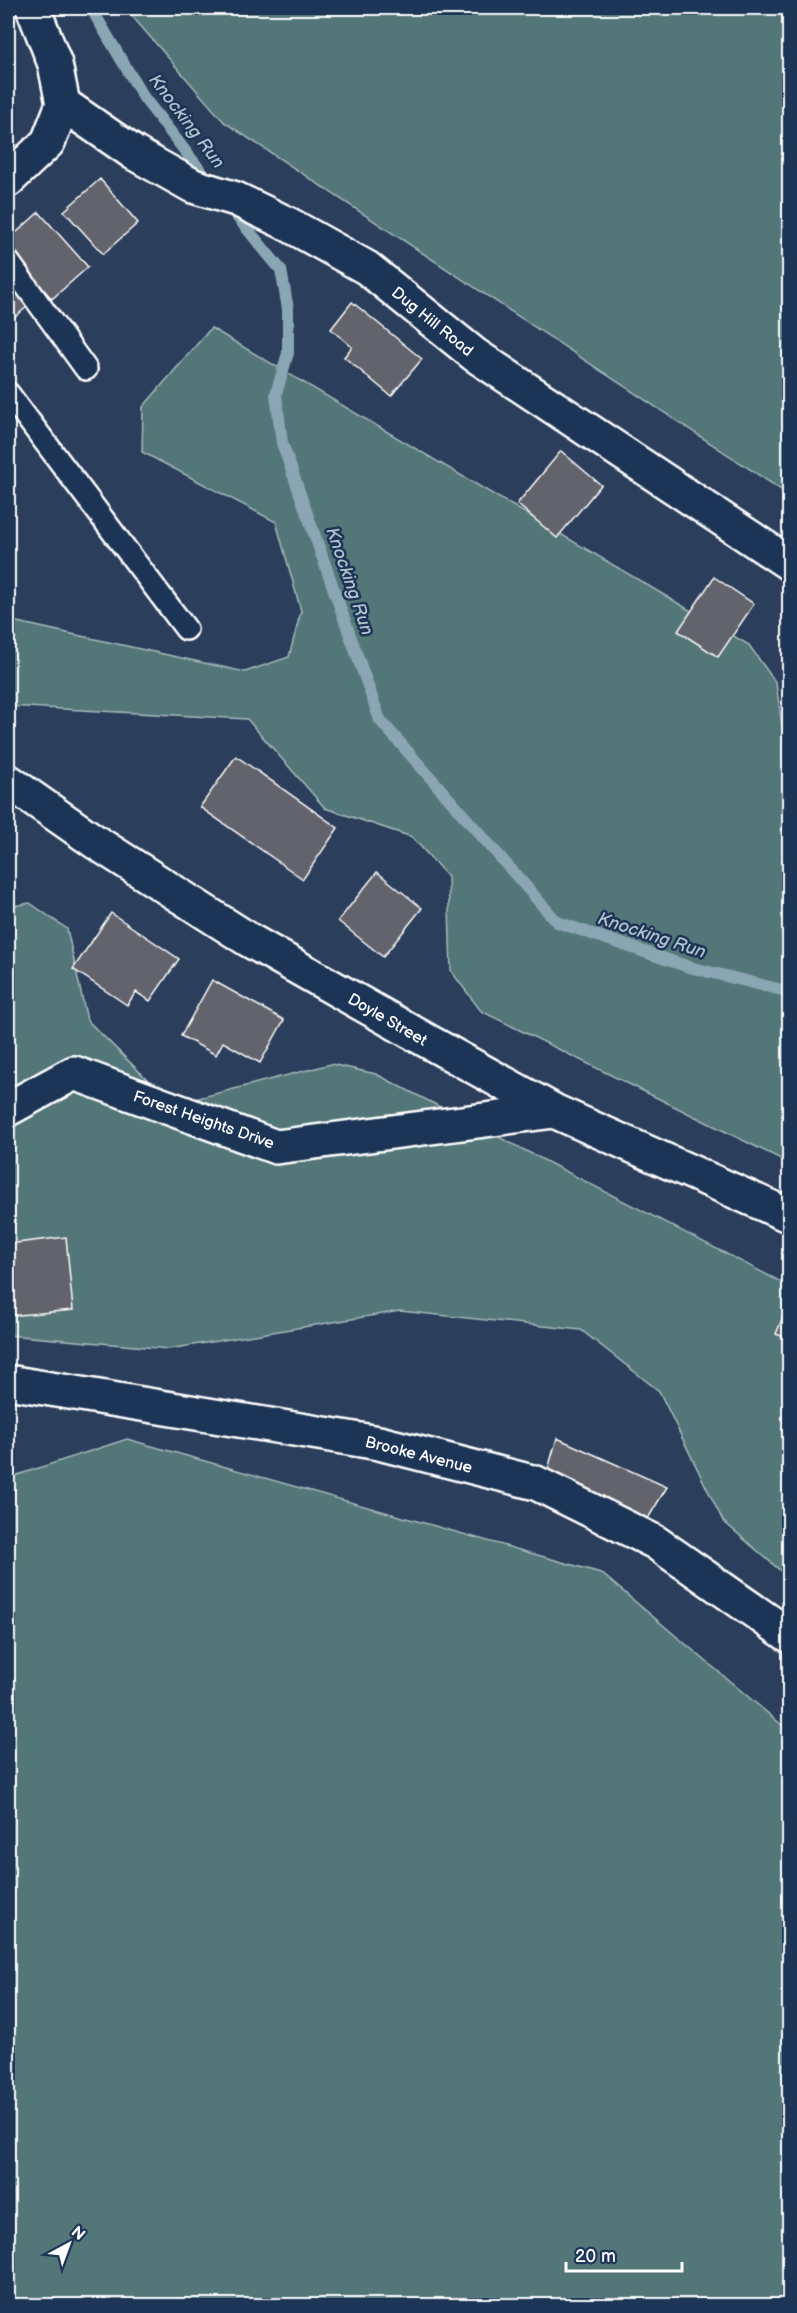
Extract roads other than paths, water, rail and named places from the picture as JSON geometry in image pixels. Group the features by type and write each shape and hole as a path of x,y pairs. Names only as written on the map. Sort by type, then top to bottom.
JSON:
{"street":[{"path":"8,180 48,142 63,104 55,64 33,8"},
{"name":"Dug Hill Road","path":"63,104 134,153 192,186 236,199 288,224 367,268 475,355 789,564"},
{"name":"Doyle Street","path":"8,782 94,841 249,940 554,1111 789,1216"},
{"name":"Forest Heights Drive","path":"8,1108 74,1073 276,1147 554,1111"},
{"name":"Brooke Avenue","path":"8,1382 380,1443 536,1483 655,1542 789,1636"}],"lane":[{"path":"8,261 86,369"},
{"path":"8,393 186,629"}],"waterway":[{"name":"Knocking Run","path":"91,8 144,98 210,183"},
{"name":"Knocking Run","path":"230,208 281,270 288,309 288,353 276,394 282,443 380,720 557,922 689,967 790,992"}]}
